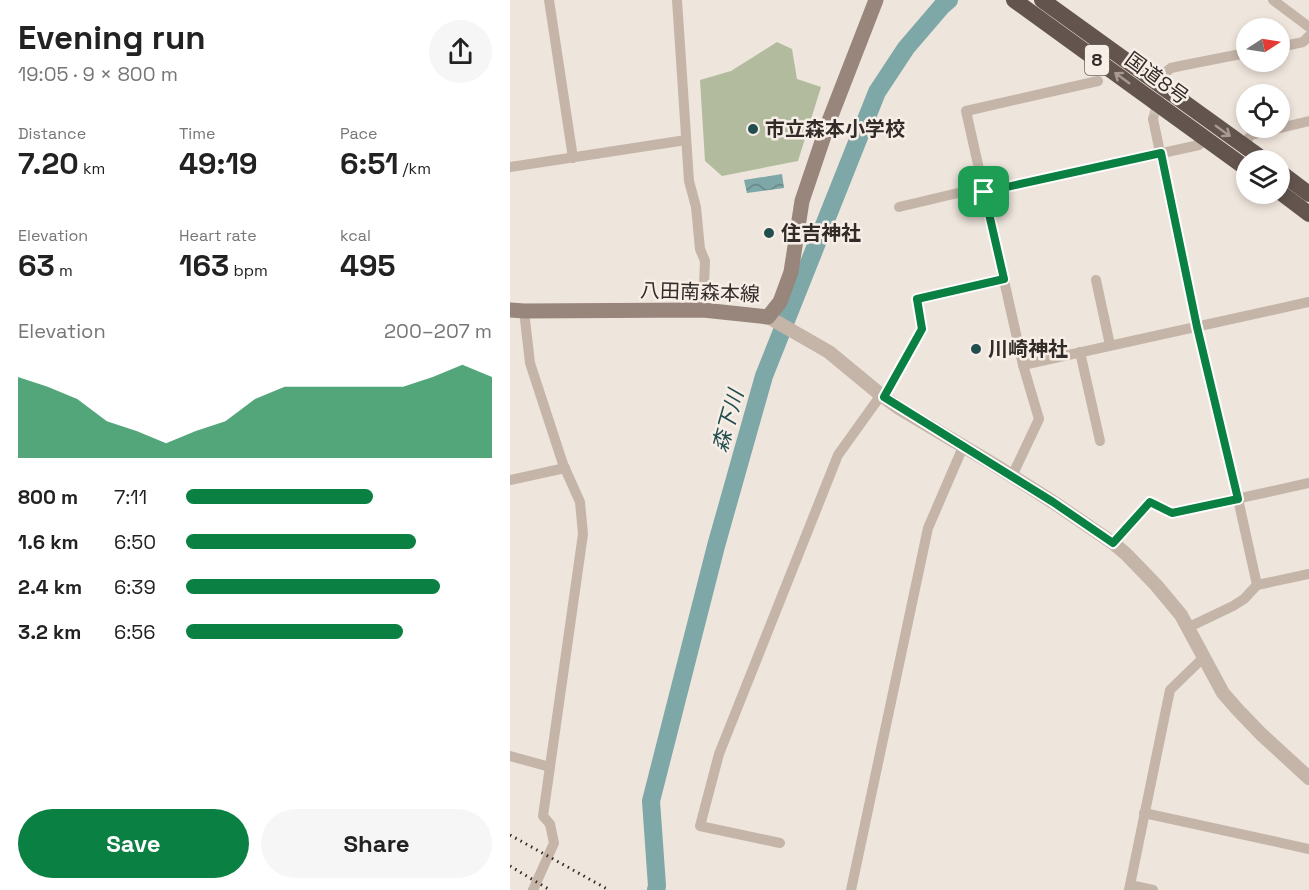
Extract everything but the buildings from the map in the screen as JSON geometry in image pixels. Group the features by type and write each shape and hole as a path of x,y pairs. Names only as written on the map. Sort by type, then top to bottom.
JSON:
{"highway":[{"name":"国道8号","path":"1042,0 1249,150"},
{"name":"国道8号","path":"1019,4 1236,161"},
{"path":"1290,180 1309,194"},
{"path":"1290,200 1309,214"}],"main road":[{"name":"八田南森本線","path":"517,310 702,310 768,317 780,302 791,272 802,201 841,89 876,0"}],"street":[{"path":"549,0 573,158"},
{"path":"677,0 688,182 696,207 700,249 705,261 702,310"},
{"path":"1273,0 1309,27"},
{"path":"1290,45 1303,42 1309,36"},
{"path":"1166,72 1171,68 1236,55"},
{"path":"1012,476 1040,419 1023,365 966,111 1098,81"},
{"path":"1153,119 1197,327 1257,585"},
{"path":"1243,146 1251,135 1309,121"},
{"path":"899,207 1199,145 1205,138"},
{"path":"510,167 686,140"},
{"path":"780,843 700,826 719,754 838,455 883,396 922,329 917,299 1004,279"},
{"path":"1096,280 1110,345"},
{"path":"1023,365 1309,302"},
{"path":"517,310 530,363 565,468 580,502 583,534 543,816 550,824 554,843 533,890"},
{"path":"768,317 829,352 883,396 1012,476 1113,543 1156,585 1181,615 1223,693 1261,734 1306,770"},
{"path":"1080,352 1100,441"},
{"path":"851,890 927,528 963,447"},
{"path":"510,480 565,468"},
{"path":"1113,543 1150,502 1172,513 1309,483"},
{"path":"1189,627 1233,606 1244,599 1257,585 1309,574"},
{"path":"1153,890 1129,887 1170,690 1203,658"},
{"path":"510,756 550,767"},
{"path":"1144,813 1309,849"}],"green space":[{"path":"777,42 792,49 797,79 821,87 798,161 722,176 705,161 700,80 731,71"}],"water":[{"path":"782,174 784,188 747,193 744,180"}],"waterway":[{"name":"森下川","path":"656,890 651,801 716,546 764,376 877,92 906,48 949,0"}],"tunnel":[{"path":"1153,119 1166,72"}],"railway":[{"path":"510,835 609,890"},
{"path":"510,866 550,890"}],"place":[{"name":"市立森本小学校","path":"753,129"},
{"name":"住吉神社","path":"769,233"},
{"name":"川崎神社","path":"976,349"}],"route":[{"path":"1161,153 1197,327 1238,499 1172,513 1150,502 1113,543 1053,502 884,397 922,329 917,299 1004,279 984,192 1161,153"}]}
